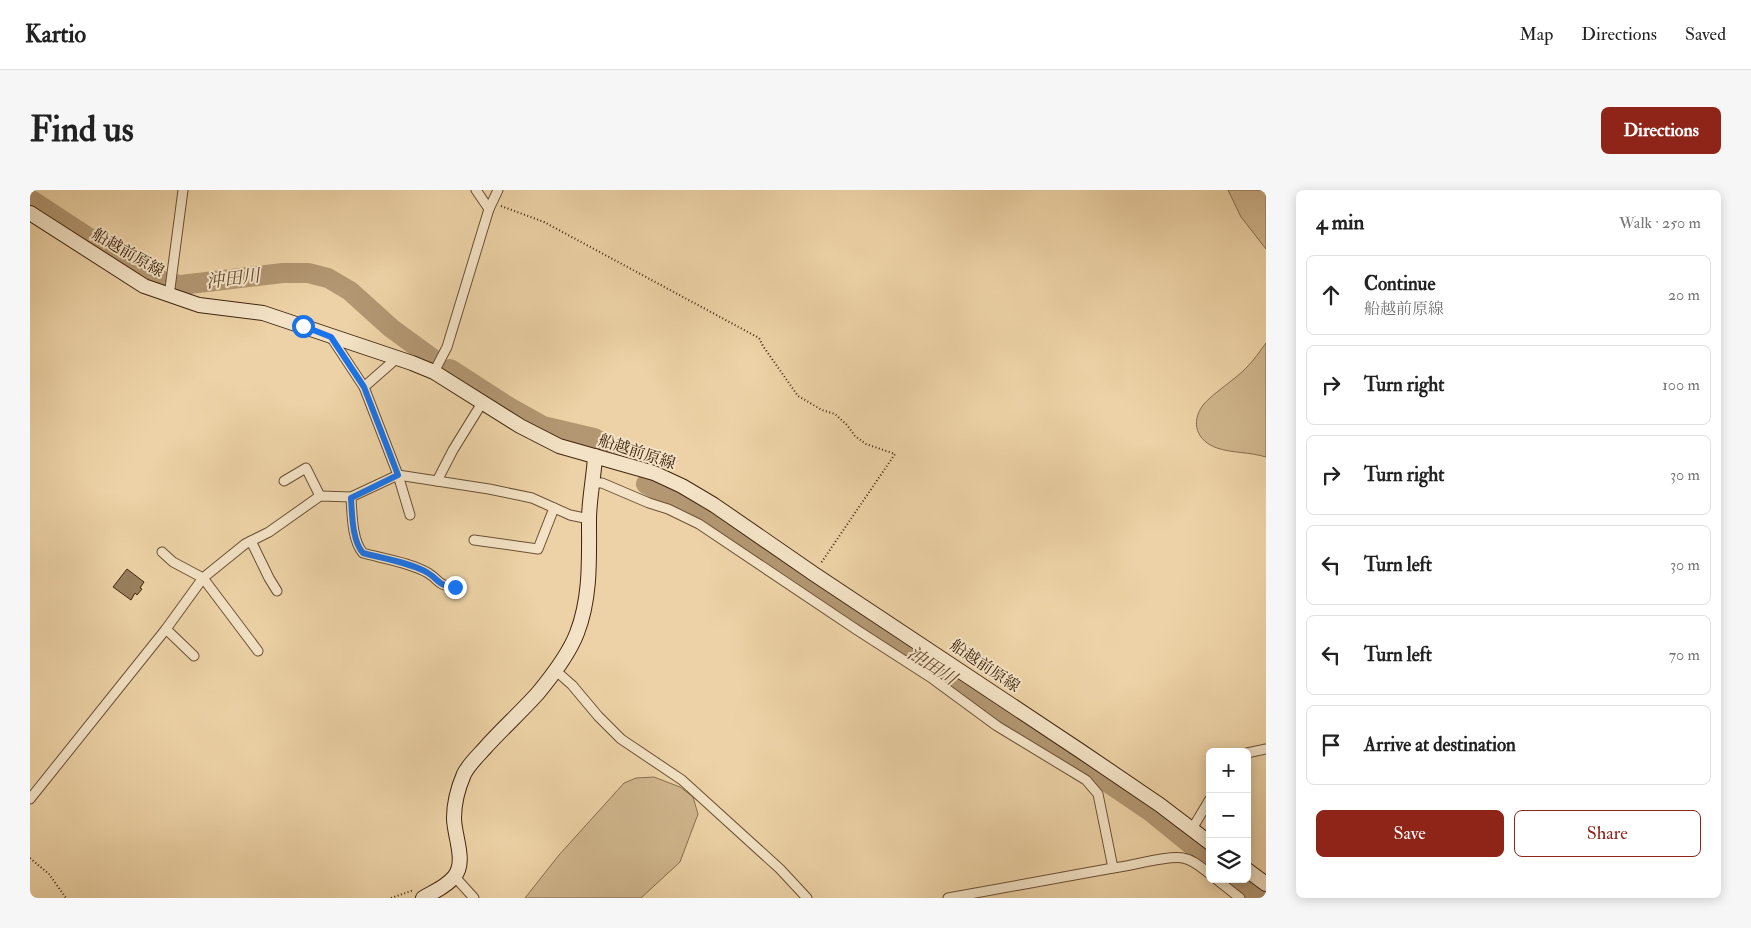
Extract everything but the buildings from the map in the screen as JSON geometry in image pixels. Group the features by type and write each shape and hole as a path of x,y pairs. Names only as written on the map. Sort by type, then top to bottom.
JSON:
{"main road":[{"name":"船越前原線","path":"30,213 144,286 199,305 263,313 397,358 434,372 520,426 559,446 654,472 682,486 714,505 814,574 1082,752 1160,805 1206,840"},
{"path":"422,898 446,885 455,877 459,868 454,817 459,789 466,771 538,693 577,634 588,579 589,519 595,456"},
{"path":"1251,873 1266,884"}],"street":[{"path":"169,296 183,190"},
{"path":"476,190 491,206"},
{"path":"434,372 448,347 491,206 498,190"},
{"path":"331,337 364,387 398,475 410,515"},
{"path":"364,387 397,358"},
{"path":"437,481 453,450 482,403"},
{"path":"284,481 306,468 320,496"},
{"path":"30,799 166,629 203,578 250,541 269,532 320,496 351,498 398,475 489,489 532,498 570,515 589,519"},
{"path":"593,483 602,483 649,503 668,508 699,524 933,679 997,726 1086,780 1098,794 1113,868"},
{"path":"351,498 352,518 359,548 363,553 406,564 428,572 443,586 455,587"},
{"path":"474,540 538,549 554,508"},
{"path":"250,541 277,591"},
{"path":"162,552 173,562 203,578 258,651"},
{"path":"158,561 173,562"},
{"path":"166,629 194,656"},
{"path":"555,670 572,685 598,716 622,739 682,780 780,869 807,898"},
{"path":"1251,752 1266,748"},
{"path":"1192,830 1206,806"},
{"path":"948,898 1169,858 1183,858 1195,862 1206,871"},
{"path":"455,877 474,898"},
{"path":"1221,883 1240,898"}],"path":[{"path":"491,206 517,211 544,222 759,338 798,396 822,410 835,414 855,436 866,444 895,454 814,574"},
{"path":"30,858 49,874 66,898"}],"shaded area":[{"path":"1228,190 1266,190 1266,249 1241,217"},
{"path":"1266,343 1266,457 1222,450 1210,445 1200,436 1196,425 1199,412 1207,400 1247,367"},
{"path":"654,777 680,787 693,797 698,814 680,862 641,898 525,898 559,855 624,783 636,778"}],"waterway":[{"name":"沖田川","path":"30,199 97,243 164,282 181,285 283,273 308,273 328,278 350,291 391,328 432,358"},
{"name":"沖田川","path":"450,369 509,407 543,426 594,438 608,445"},
{"name":"沖田川","path":"646,484 662,493 678,497 1051,744 1151,812 1206,857"},
{"name":"沖田川","path":"1239,883 1258,898"}],"route":[{"path":"303,326 331,337 364,387 398,475 351,498 352,518 359,548 363,553 406,564 428,572 443,586 455,587"}]}
